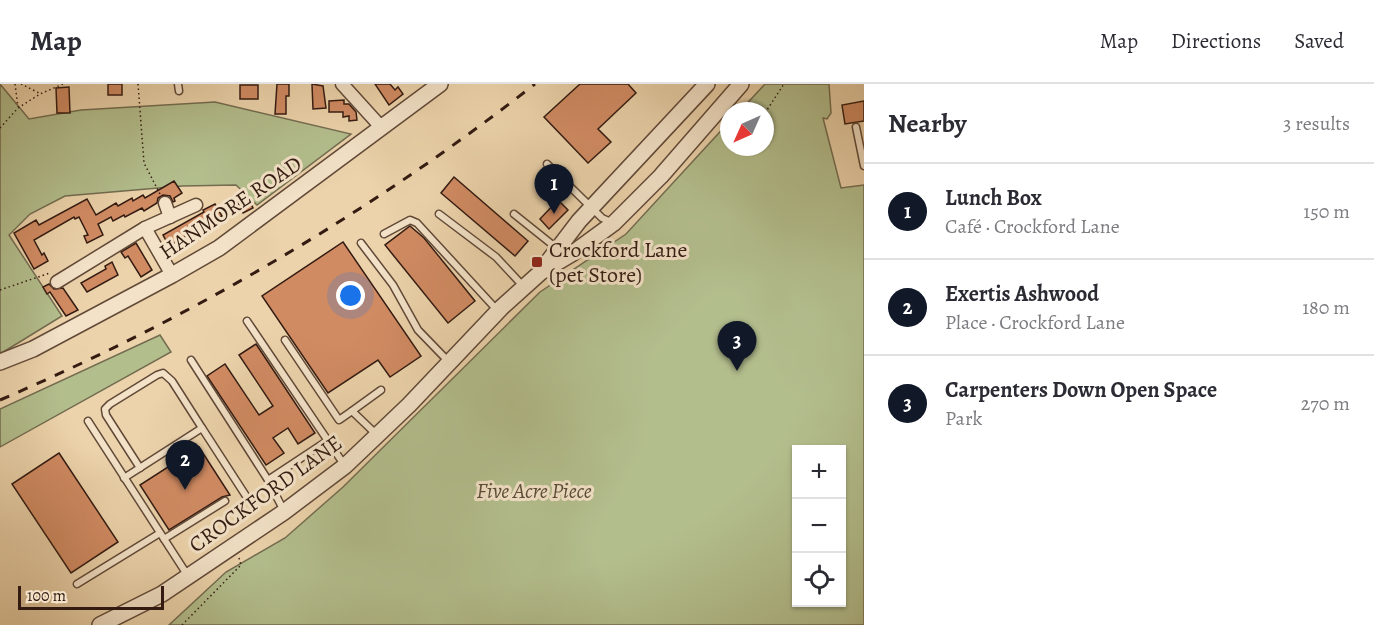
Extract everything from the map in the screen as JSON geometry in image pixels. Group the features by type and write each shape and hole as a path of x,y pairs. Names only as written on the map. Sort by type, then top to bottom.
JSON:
{"street":[{"path":"342,84 381,127"},
{"name":"HANMORE ROAD","path":"0,362 33,350 219,248 440,84"},
{"name":"CROCKFORD LANE","path":"541,272 592,207 707,84"},
{"name":"CROCKFORD LANE","path":"100,625 162,594 284,512 345,466 378,436 524,287 541,272 573,254 614,223 660,176 741,84"},
{"path":"165,203 170,217"},
{"path":"57,282 145,228 196,206"},
{"path":"145,228 172,275"}],"lane":[{"path":"856,127 864,166"},
{"path":"547,164 602,218 614,223"},
{"path":"439,214 496,257 524,287"},
{"path":"514,214 554,246 573,254"},
{"path":"384,234 412,220 498,311"},
{"path":"362,243 393,285 418,330 448,362"},
{"path":"247,321 345,466"},
{"path":"285,340 339,420 381,390"},
{"path":"191,360 268,480 284,512"},
{"path":"140,468 106,416 105,409 163,373 172,381 246,496"},
{"path":"352,411 378,436"},
{"path":"88,421 189,576"},
{"path":"124,478 202,428"},
{"path":"268,480 327,441"},
{"path":"77,584 225,501"}],"path":[{"path":"15,84 18,108"},
{"path":"21,84 40,94"},
{"path":"0,128 18,108 40,94 63,84"},
{"path":"138,84 144,164 165,203"},
{"path":"772,102 784,84"},
{"path":"0,290 52,272 57,282"},
{"path":"182,625 241,565 234,545"}],"green space":[{"path":"0,84 29,119 81,110 215,102 351,134 257,205 236,185 182,186 65,196 30,214 9,235 62,316 0,354"},
{"name":"Five Acre Piece","path":"765,84 829,84 831,113 827,119 823,118 841,188 864,185 864,625 169,625 226,572 285,538 343,487 540,292 626,234 720,132 720,156 774,156 774,102 748,102"},
{"path":"160,335 171,352 0,447 0,409"}],"building":[{"path":"108,84 122,84 122,95 108,95"},
{"path":"277,84 289,84 286,114 275,114"},
{"path":"312,84 323,86 326,108 313,109"},
{"path":"375,84 390,84 395,90 398,87 403,94 389,105"},
{"path":"580,84 628,84 636,93 598,129 611,142 588,163 544,117"},
{"path":"240,85 258,85 258,99 240,99"},
{"path":"69,87 70,113 57,113 56,88"},
{"path":"344,100 344,104 349,104 356,112 357,120 349,121 349,116 343,117 343,112 329,112 329,101"},
{"path":"864,101 864,121 845,124 842,105"},
{"path":"454,177 528,241 515,256 441,193"},
{"path":"174,181 182,193 174,198 175,201 173,202 170,196 163,195 158,198 157,203 144,211 142,208 113,221 111,217 98,224 103,235 87,243 84,236 88,235 79,217 75,219 74,217 34,240 48,261 34,269 14,233 36,220 39,225 87,199 96,215 116,203 118,206 143,195 145,198"},
{"path":"244,189 253,208 243,213 234,195"},
{"path":"558,200 568,210 549,229 540,219"},
{"path":"215,204 222,216 169,246 163,235"},
{"path":"410,226 424,238 475,301 448,323 385,245"},
{"path":"343,242 421,356 390,377 378,360 328,393 262,296"},
{"path":"136,243 152,270 141,277 128,256 125,258 121,252"},
{"path":"112,262 118,275 87,292 81,283 106,269 105,266"},
{"path":"49,284 54,289 63,288 78,310 66,316 50,292 47,294 43,287"},
{"path":"256,344 315,433 298,444 288,428 273,438 284,453 266,465 207,376 225,364 259,415 273,406 239,355"},
{"path":"199,447 230,495 222,497 169,530 140,485"},
{"path":"59,453 118,542 71,573 12,484"}],"railway":[{"path":"0,400 141,334 278,259 409,176 535,84"}],"place":[{"name":"Lunch Box","path":"554,214"},
{"name":"Crockford Lane (pet Store)","path":"537,262"},
{"name":"Carpenters Down Open Space","path":"737,371"},
{"name":"Exertis Ashwood","path":"185,490"}]}
